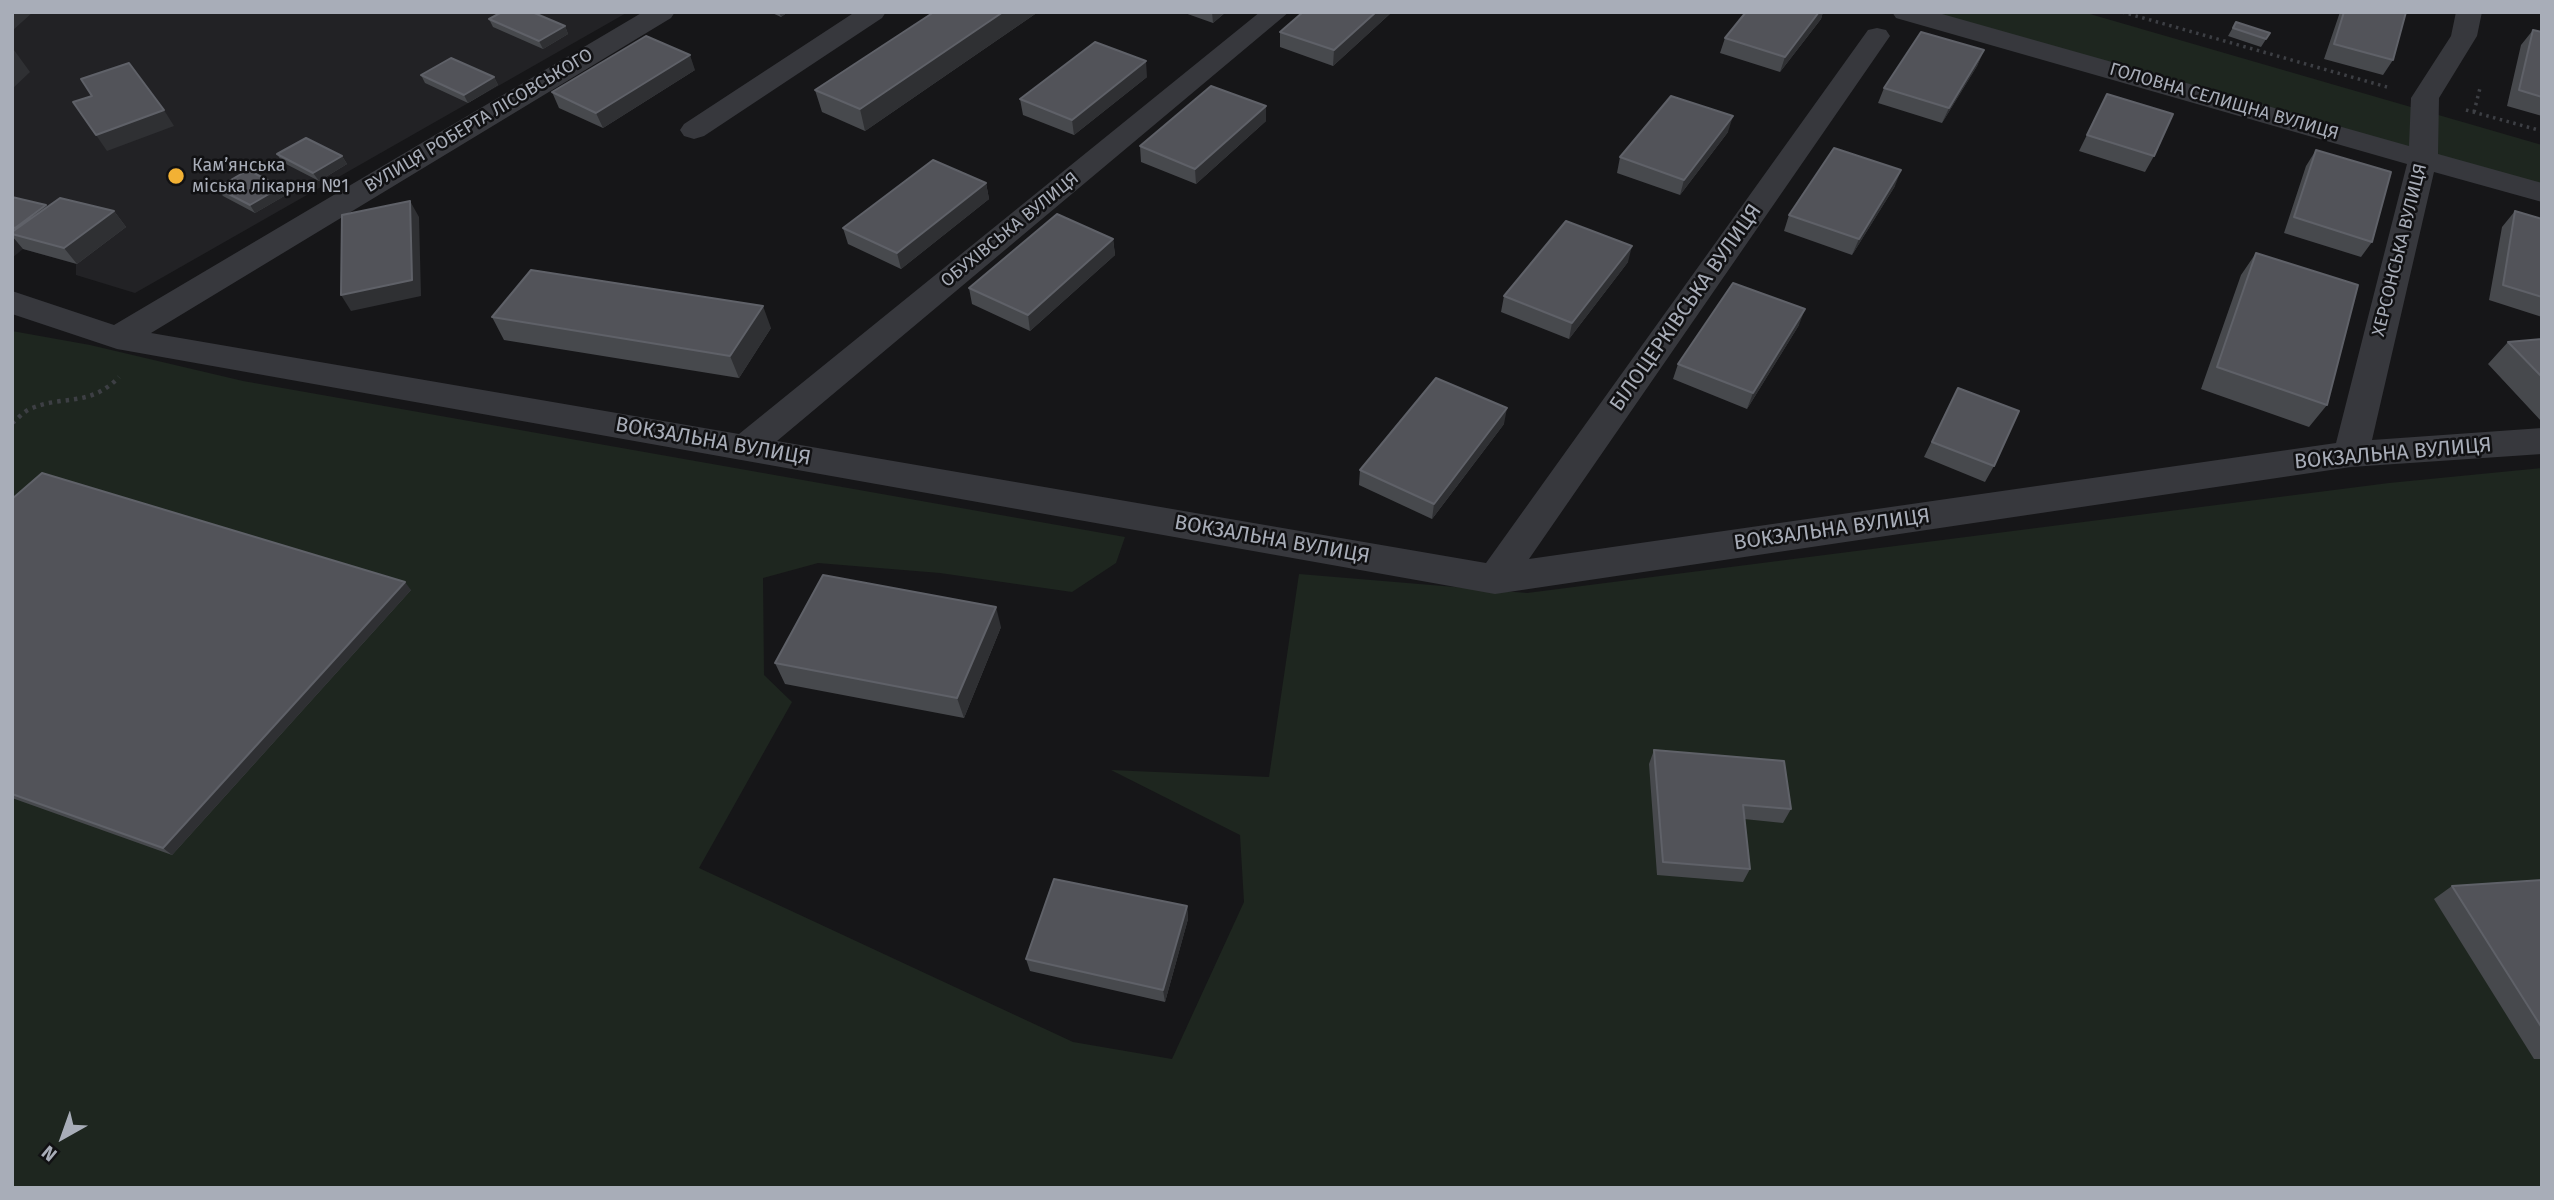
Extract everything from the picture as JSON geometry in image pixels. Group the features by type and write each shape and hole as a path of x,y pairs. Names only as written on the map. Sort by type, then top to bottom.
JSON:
{"street":[{"name":"ВУЛИЦЯ РОБЕРТА ЛІСОВСЬКОГО","path":"117,338 662,12"},
{"path":"694,130 873,12"},
{"name":"ОБУХІВСЬКА ВУЛИЦЯ","path":"745,448 1276,12"},
{"name":"ГОЛОВНА СЕЛИЩНА ВУЛИЦЯ","path":"1905,12 2542,193"},
{"name":"ХЕРСОНСЬКА ВУЛИЦЯ","path":"2351,454 2423,158 2425,98 2463,36 2469,12"},
{"name":"БІЛОЦЕРКІВСЬКА ВУЛИЦЯ","path":"1495,579 1877,36"},
{"name":"ВОКЗАЛЬНА ВУЛИЦЯ","path":"12,302 117,338 1495,579 2351,454 2542,441"}],"path":[{"path":"2122,12 2542,131"},
{"path":"12,423 29,410 80,402 110,388 120,374 117,338"}],"shaded area":[{"name":"Кам’янська міська лікарня №1","path":"12,12 628,12 135,293 76,275 76,264 23,249 12,258"},
{"path":"1928,12 2083,12 2542,145 2542,189"},
{"path":"12,331 90,345 243,381 1125,537 1116,563 1072,592 940,573 818,563 763,578 764,675 792,702 699,868 1073,1042 1172,1059 1244,902 1240,835 1111,770 1269,777 1299,574 1527,593 2389,483 2542,468 2542,1188 12,1188"}],"building":[{"path":"502,12 532,12 565,26 539,41 489,19"},
{"path":"934,12 1003,12 860,109 815,90"},
{"path":"1303,12 1376,12 1334,50 1280,32"},
{"path":"1746,12 1819,12 1785,57 1725,38"},
{"path":"2344,12 2406,12 2393,60 2334,44"},
{"path":"2236,22 2270,33 2266,39 2233,28"},
{"path":"2533,30 2542,32 2542,97 2519,90"},
{"path":"1921,32 1984,50 1949,108 1884,88"},
{"path":"646,36 690,55 596,113 552,92"},
{"path":"1095,42 1146,61 1072,120 1020,99"},
{"path":"451,58 494,77 464,95 421,75"},
{"path":"129,63 164,110 96,135 73,102 92,96 81,79"},
{"path":"1211,86 1266,106 1195,169 1140,146"},
{"path":"2107,94 2173,114 2154,156 2087,135"},
{"path":"1671,96 1733,116 1684,180 1620,157"},
{"path":"306,138 342,156 313,173 277,154"},
{"path":"1834,148 1901,170 1859,239 1789,215"},
{"path":"2316,150 2391,172 2372,242 2294,217"},
{"path":"933,160 986,183 897,253 843,228"},
{"path":"248,170 281,187 250,205 217,188"},
{"path":"12,197 46,205 15,228 12,227"},
{"path":"60,198 114,211 64,248 12,234 12,232"},
{"path":"410,201 412,280 341,295 342,215"},
{"path":"2515,211 2542,219 2542,297 2503,285"},
{"path":"1057,214 1113,239 1028,315 969,288"},
{"path":"1566,221 1632,246 1572,323 1504,296"},
{"path":"2256,253 2358,285 2327,405 2217,367"},
{"path":"531,270 763,306 730,356 492,317"},
{"path":"1733,283 1805,309 1753,393 1678,364"},
{"path":"2542,339 2542,377 2508,342"},
{"path":"1436,378 1507,408 1434,504 1360,470"},
{"path":"1958,388 2019,411 1994,466 1932,442"},
{"path":"42,473 405,582 163,848 12,794 12,499"},
{"path":"823,575 996,607 957,698 775,663"},
{"path":"1654,750 1784,761 1791,809 1743,805 1750,869 1663,862"},
{"path":"1054,879 1187,906 1163,990 1026,959"},
{"path":"2542,880 2542,1028 2452,886"}],"place":[{"name":"Кам’янська міська лікарня №1","path":"176,176"}]}
